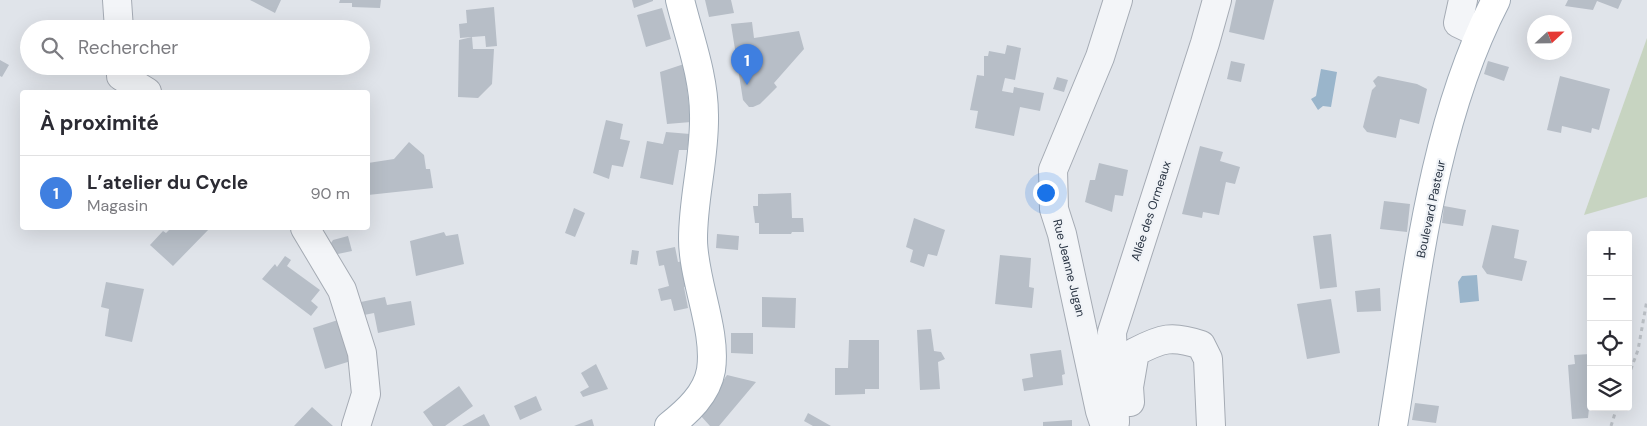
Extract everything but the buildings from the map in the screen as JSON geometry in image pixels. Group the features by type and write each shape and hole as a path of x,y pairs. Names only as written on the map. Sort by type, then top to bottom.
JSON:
{"main road":[{"path":"669,426 689,411 702,391 711,371 712,346 693,240 703,149 704,113 700,82 680,0"},
{"name":"Boulevard Pasteur","path":"1393,426 1426,224 1449,127 1479,33 1496,0"}],"street":[{"path":"117,0 119,20"},
{"name":"Rue Jeanne Jugan","path":"1105,426 1100,411 1062,234 1054,209 1053,170 1100,57 1118,0"},
{"name":"Allée des Ormeaux","path":"1115,426 1112,332 1217,0"},
{"path":"1463,0 1458,23 1479,33"},
{"path":"121,75 144,90"},
{"path":"306,230 342,290 362,353 366,394 356,426"},
{"path":"1132,426 1129,387 1135,352 1156,341 1182,338 1201,345 1208,359 1210,426"}],"path":[{"path":"1632,366 1638,350 1647,300"},
{"path":"1611,426 1617,411"}],"green space":[{"path":"1647,38 1647,197 1584,215"}],"water":[{"path":"1321,69 1337,72 1331,107 1323,106 1318,110 1311,99 1316,96"},
{"path":"1477,275 1479,301 1460,303 1458,282 1462,276"}],"place":[{"name":"L’atelier du Cycle","path":"747,85"}]}
